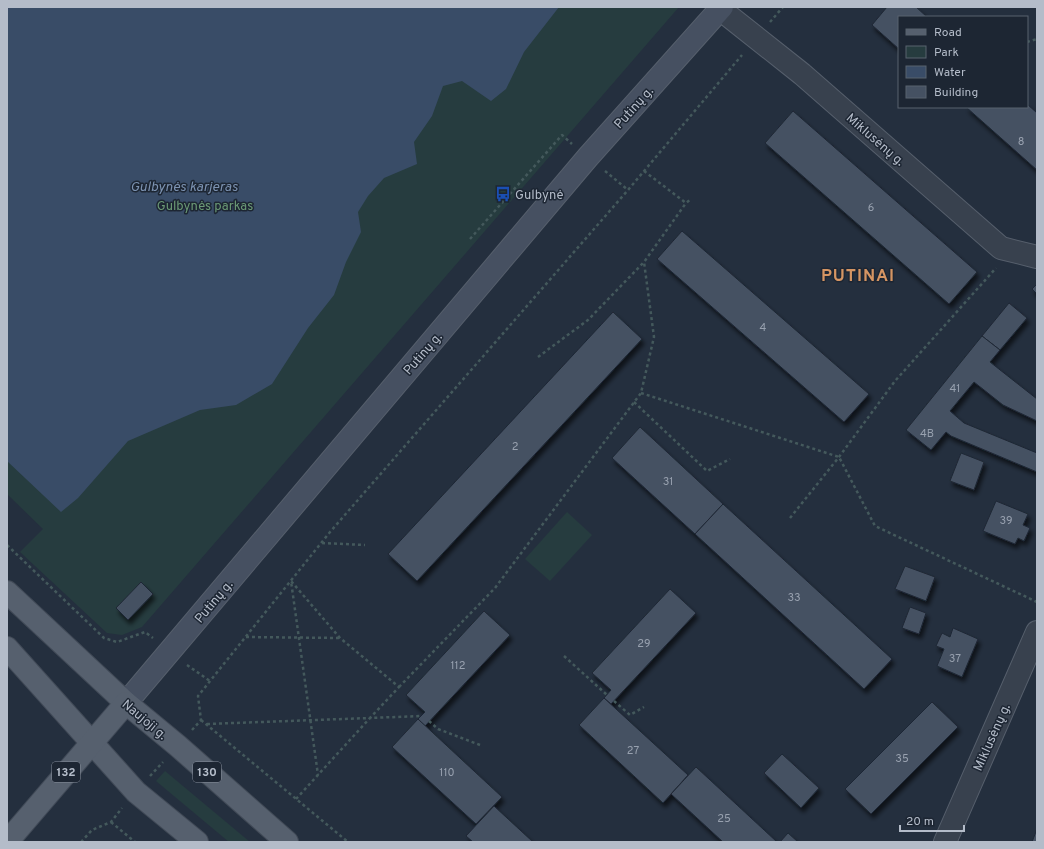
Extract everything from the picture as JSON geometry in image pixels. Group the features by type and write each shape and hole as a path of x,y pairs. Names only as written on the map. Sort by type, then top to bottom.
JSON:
{"main road":[{"name":"Putinų g.","path":"126,703 588,157 721,8"},
{"name":"Naujoji g.","path":"7,592 126,703 178,746 287,842"},
{"path":"7,648 136,792 197,842"},
{"name":"132","path":"7,842 126,703"}],"street":[{"name":"Miklusėnų g.","path":"721,8 802,74 1001,248 1037,257"},
{"name":"Miklusėnų g.","path":"945,842 1037,632"}],"path":[{"path":"178,746 201,720 198,696 291,580 644,171 782,7"},
{"path":"644,171 686,203"},
{"path":"538,356 588,320 644,262 686,203 691,199"},
{"path":"790,518 839,457 896,381 996,270 1001,248"},
{"path":"296,799 399,686 495,588 641,393 654,336 644,262"},
{"path":"641,393 839,457 875,526 1037,602"},
{"path":"634,402 707,471 730,459"},
{"path":"322,543 365,545"},
{"path":"7,545 104,638 117,642 145,632 210,681"},
{"path":"291,580 318,775"},
{"path":"291,580 340,638 399,686"},
{"path":"245,637 340,638"},
{"path":"564,656 606,695"},
{"path":"614,701 630,715 644,708"},
{"path":"207,724 421,716"},
{"path":"201,720 348,842"},
{"path":"429,721 438,729 480,744"},
{"path":"111,822 136,842"}],"green space":[{"name":"Gulbynės karjeras","path":"7,7 679,7 142,627 122,635 107,633 20,552 43,529 7,494"},
{"path":"567,512 592,535 550,581 525,559"},
{"path":"165,771 250,842 229,842 156,781"}],"water":[{"name":"Gulbynės karjeras","path":"7,7 559,7 524,52 506,89 491,101 462,81 443,86 432,116 414,142 417,164 384,178 368,196 358,212 361,232 346,262 334,295 308,328 272,384 236,405 200,410 128,441 78,498 61,512 7,461"}],"building":[{"path":"887,7 916,7 926,16 898,16 898,48 872,25"},
{"path":"1028,105 1037,113 1037,170 967,108 1028,108"},
{"path":"793,111 977,272 949,304 765,143"},
{"path":"682,231 869,394 844,422 657,259"},
{"path":"1037,284 1037,294 1032,289"},
{"path":"1009,303 1027,318 1000,350 982,336"},
{"path":"613,312 642,339 417,581 388,554"},
{"path":"982,336 1000,350 990,362 1037,399 1037,421 1003,405 974,382 950,411 964,423 1037,453 1037,472 951,436 946,432 931,450 906,430"},
{"path":"640,427 723,504 695,534 612,458"},
{"path":"961,453 984,462 974,490 950,481"},
{"path":"996,501 1028,514 1023,525 1030,528 1024,541 1018,538 1015,544 983,531"},
{"path":"723,504 892,659 864,689 695,534"},
{"path":"905,566 935,577 926,601 895,589"},
{"path":"141,582 153,594 128,620 116,608"},
{"path":"670,589 696,613 611,704 604,698 611,690 592,673"},
{"path":"910,607 926,613 919,634 902,628"},
{"path":"484,611 510,635 425,726 418,719 425,712 406,695"},
{"path":"953,628 978,639 962,677 937,666 944,649 936,646 942,633 950,637"},
{"path":"604,698 688,775 663,803 579,725"},
{"path":"932,702 958,727 871,814 845,789"},
{"path":"418,719 502,797 476,824 392,747"},
{"path":"782,754 819,788 801,808 764,773"},
{"path":"696,767 777,842 723,842 671,794"},
{"path":"494,806 533,842 473,842 466,836"},
{"path":"1037,829 1037,842 1032,842"},
{"path":"788,833 798,842 780,842"}],"place":[{"name":"Gulbynė","path":"503,194"}],"district":[{"name":"PUTINAI","path":"858,275"}],"park label":[{"name":"Gulbynės parkas","path":"205,205"}]}
